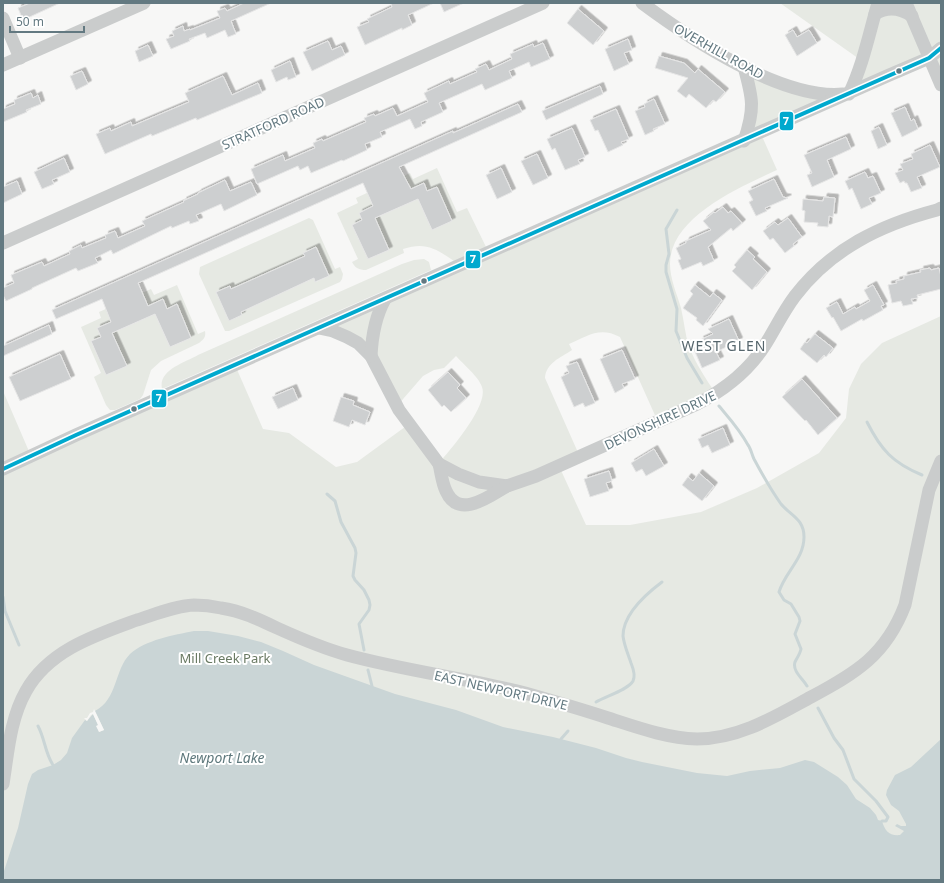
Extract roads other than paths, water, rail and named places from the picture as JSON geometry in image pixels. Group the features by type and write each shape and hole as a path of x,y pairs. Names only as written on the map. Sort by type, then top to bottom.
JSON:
{"street":[{"path":"3,65 144,3"},
{"name":"STRATFORD ROAD","path":"3,242 543,3"},
{"name":"OVERHILL ROAD","path":"642,3 692,37 744,67 772,80 794,88 825,94 849,94"},
{"path":"906,3 935,57 941,85"},
{"path":"849,94 856,79 876,8 881,10 887,8 897,9 912,16"},
{"path":"3,18 20,58"},
{"path":"3,469 935,57 941,48"},
{"path":"744,67 753,103 749,127 744,141"},
{"name":"DEVONSHIRE DRIVE","path":"319,328 333,331 347,337 358,343 371,356 399,410 439,464 446,490 451,497 456,502 464,504 477,503 507,486 536,476 697,404 716,394 735,380 753,362 795,296 810,278 829,261 852,244 877,230 909,218 940,210"},
{"path":"371,356 374,326 380,308 385,299"},
{"name":"EAST NEWPORT DRIVE","path":"3,784 12,728 24,696 33,680 42,669 56,657 81,642 158,613 193,605 233,610 244,613 311,643 346,654 417,671 469,680 521,692 654,732 699,739 731,735 763,722 838,682 868,662 885,643 899,620 905,606 929,490 941,461"},
{"name":"DEVONSHIRE DRIVE","path":"439,464 469,479 507,486"}],"water":[{"name":"Newport Lake","path":"194,631 208,631 238,636 261,642 314,665 395,694 456,710 503,727 553,737 642,762 697,773 727,776 750,771 780,768 805,760 814,762 838,777 847,785 856,799 870,808 878,820 882,821 886,830 893,835 900,835 904,831 895,826 897,824 906,826 906,824 899,811 891,805 886,795 887,790 895,775 911,767 941,739 941,880 3,880 3,874 18,828 28,784 32,774 61,760 67,753 72,738 85,720 87,721 93,714 98,725 99,732 104,730 95,711 108,699 121,668 130,654 136,649 152,642 169,636"}],"waterway":[{"path":"677,210 666,229 669,254 666,272 677,309 676,331 687,358 702,383"},
{"path":"719,406 735,425 750,448 757,465 777,499 802,526 804,537 801,552 785,578 779,592 784,600 791,604 799,617 800,621 795,634 801,649 794,665 796,672 807,686"},
{"path":"867,422 877,440 889,454 903,466 922,475"},
{"path":"327,494 335,501 341,522 355,548 356,553 353,576 364,590 369,600 369,610 359,624 364,650"},
{"path":"596,702 622,690 633,681 634,672 624,643 624,628 636,605 662,582"},
{"path":"3,597 5,611 19,645"},
{"path":"368,670 372,686"},
{"path":"818,708 834,738 843,750 854,779 876,801 888,817 886,821 882,821"},
{"path":"38,726 48,756 53,765"},
{"path":"561,739 568,731"}],"district":[{"name":"WEST GLEN","path":"724,346"}],"park label":[{"name":"Mill Creek Park","path":"225,658"}]}
